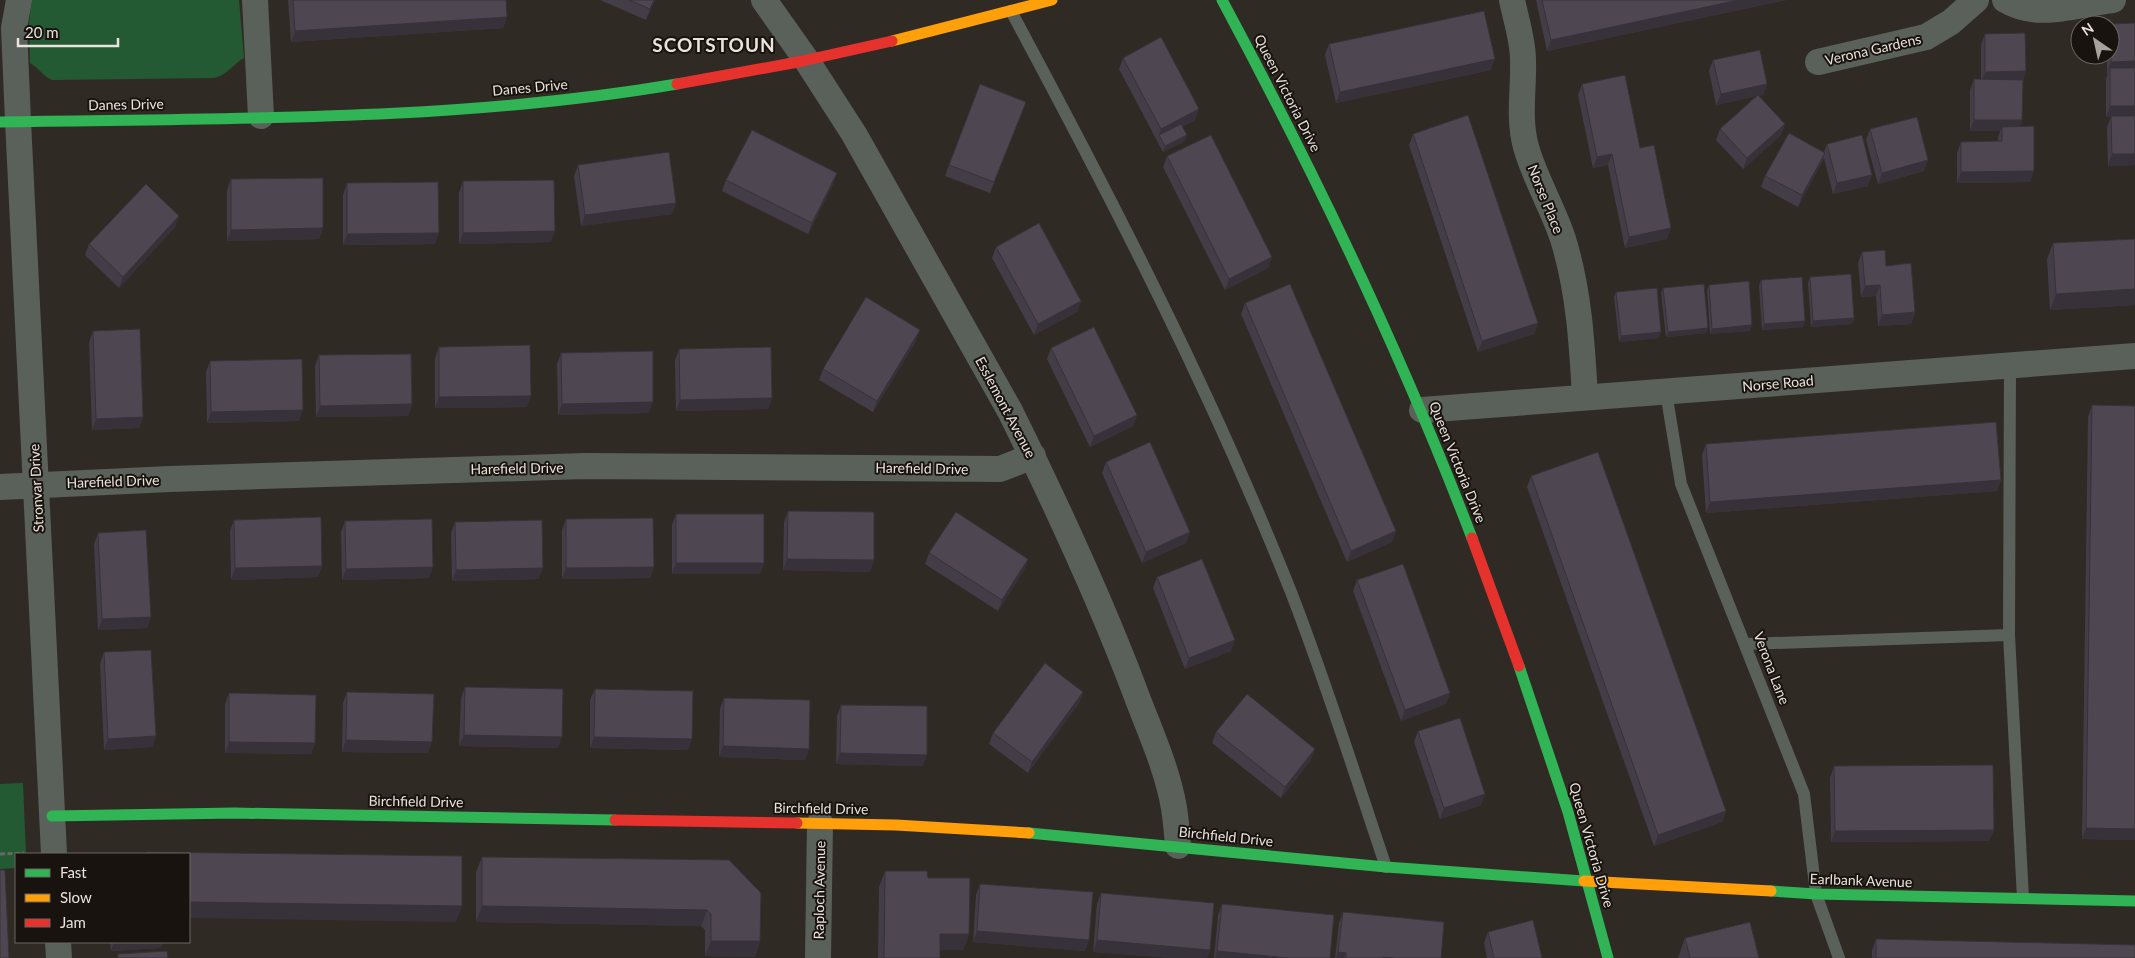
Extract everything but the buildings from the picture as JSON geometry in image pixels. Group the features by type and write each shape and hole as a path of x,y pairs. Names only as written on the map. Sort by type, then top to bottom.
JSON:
{"street":[{"name":"Stronvar Drive","path":"19,0 14,28 9,121 36,484 54,853"},
{"path":"254,0 261,116"},
{"name":"Esslemont Avenue","path":"764,0 807,61 854,134 1010,410 1104,616 1149,731 1168,782 1174,808 1178,846"},
{"name":"Danes Drive","path":"9,121 375,113 538,102 656,88 807,61 879,45 1052,0"},
{"name":"Queen Victoria Drive","path":"1222,0 1294,134 1351,253 1422,410 1486,572 1524,681 1568,814 1608,958"},
{"name":"Norse Place","path":"1512,0 1523,57 1521,115 1526,147 1562,236 1574,278 1586,397"},
{"name":"Verona Gardens","path":"1818,62 1926,37 1951,22 1976,0"},
{"path":"2005,0 2022,8 2050,10 2112,0"},
{"name":"Norse Road","path":"1422,410 2135,356"},
{"name":"Harefield Drive","path":"0,487 36,484 566,466 1000,469 1032,456"},
{"name":"Birchfield Drive","path":"52,816 235,813 820,823 975,829 1178,846 1386,867 1587,881"},
{"name":"Raploch Avenue","path":"818,958 820,823"},
{"name":"Earlbank Avenue","path":"1587,881 1651,883 1816,894 2135,901"},
{"path":"58,943 59,958"}],"lane":[{"path":"1011,11 1149,273 1223,431 1308,638 1386,867"},
{"path":"2010,365 2009,635 2023,898"},
{"name":"Verona Lane","path":"1666,392 1681,484 1804,794 1816,894 1839,958"},
{"path":"1746,644 2009,635"}],"green space":[{"path":"32,0 239,0 244,58 222,75 214,78 52,80 30,63 29,22"},
{"path":"23,783 26,853 15,853 15,868 0,869 0,784"}],"traffic: fast":[{"path":"1222,0 1291,132 1356,265 1416,400 1472,538"},
{"path":"0,122 339,116 424,112 593,96 677,84"},
{"path":"1519,666 1568,812 1608,958"},
{"path":"52,816 235,813 615,820"},
{"path":"1029,833 1386,867 1584,881"},
{"path":"1771,891 1816,894 2135,901"}],"traffic: slow":[{"path":"892,41 1052,0"},
{"path":"797,823 896,825 1029,833"},
{"path":"1584,881 1771,891"}],"traffic: jam":[{"path":"677,84 798,62 892,41"},
{"path":"1472,538 1519,666"},
{"path":"615,820 797,823"}],"district":[{"name":"SCOTSTOUN","path":"714,44"}]}
